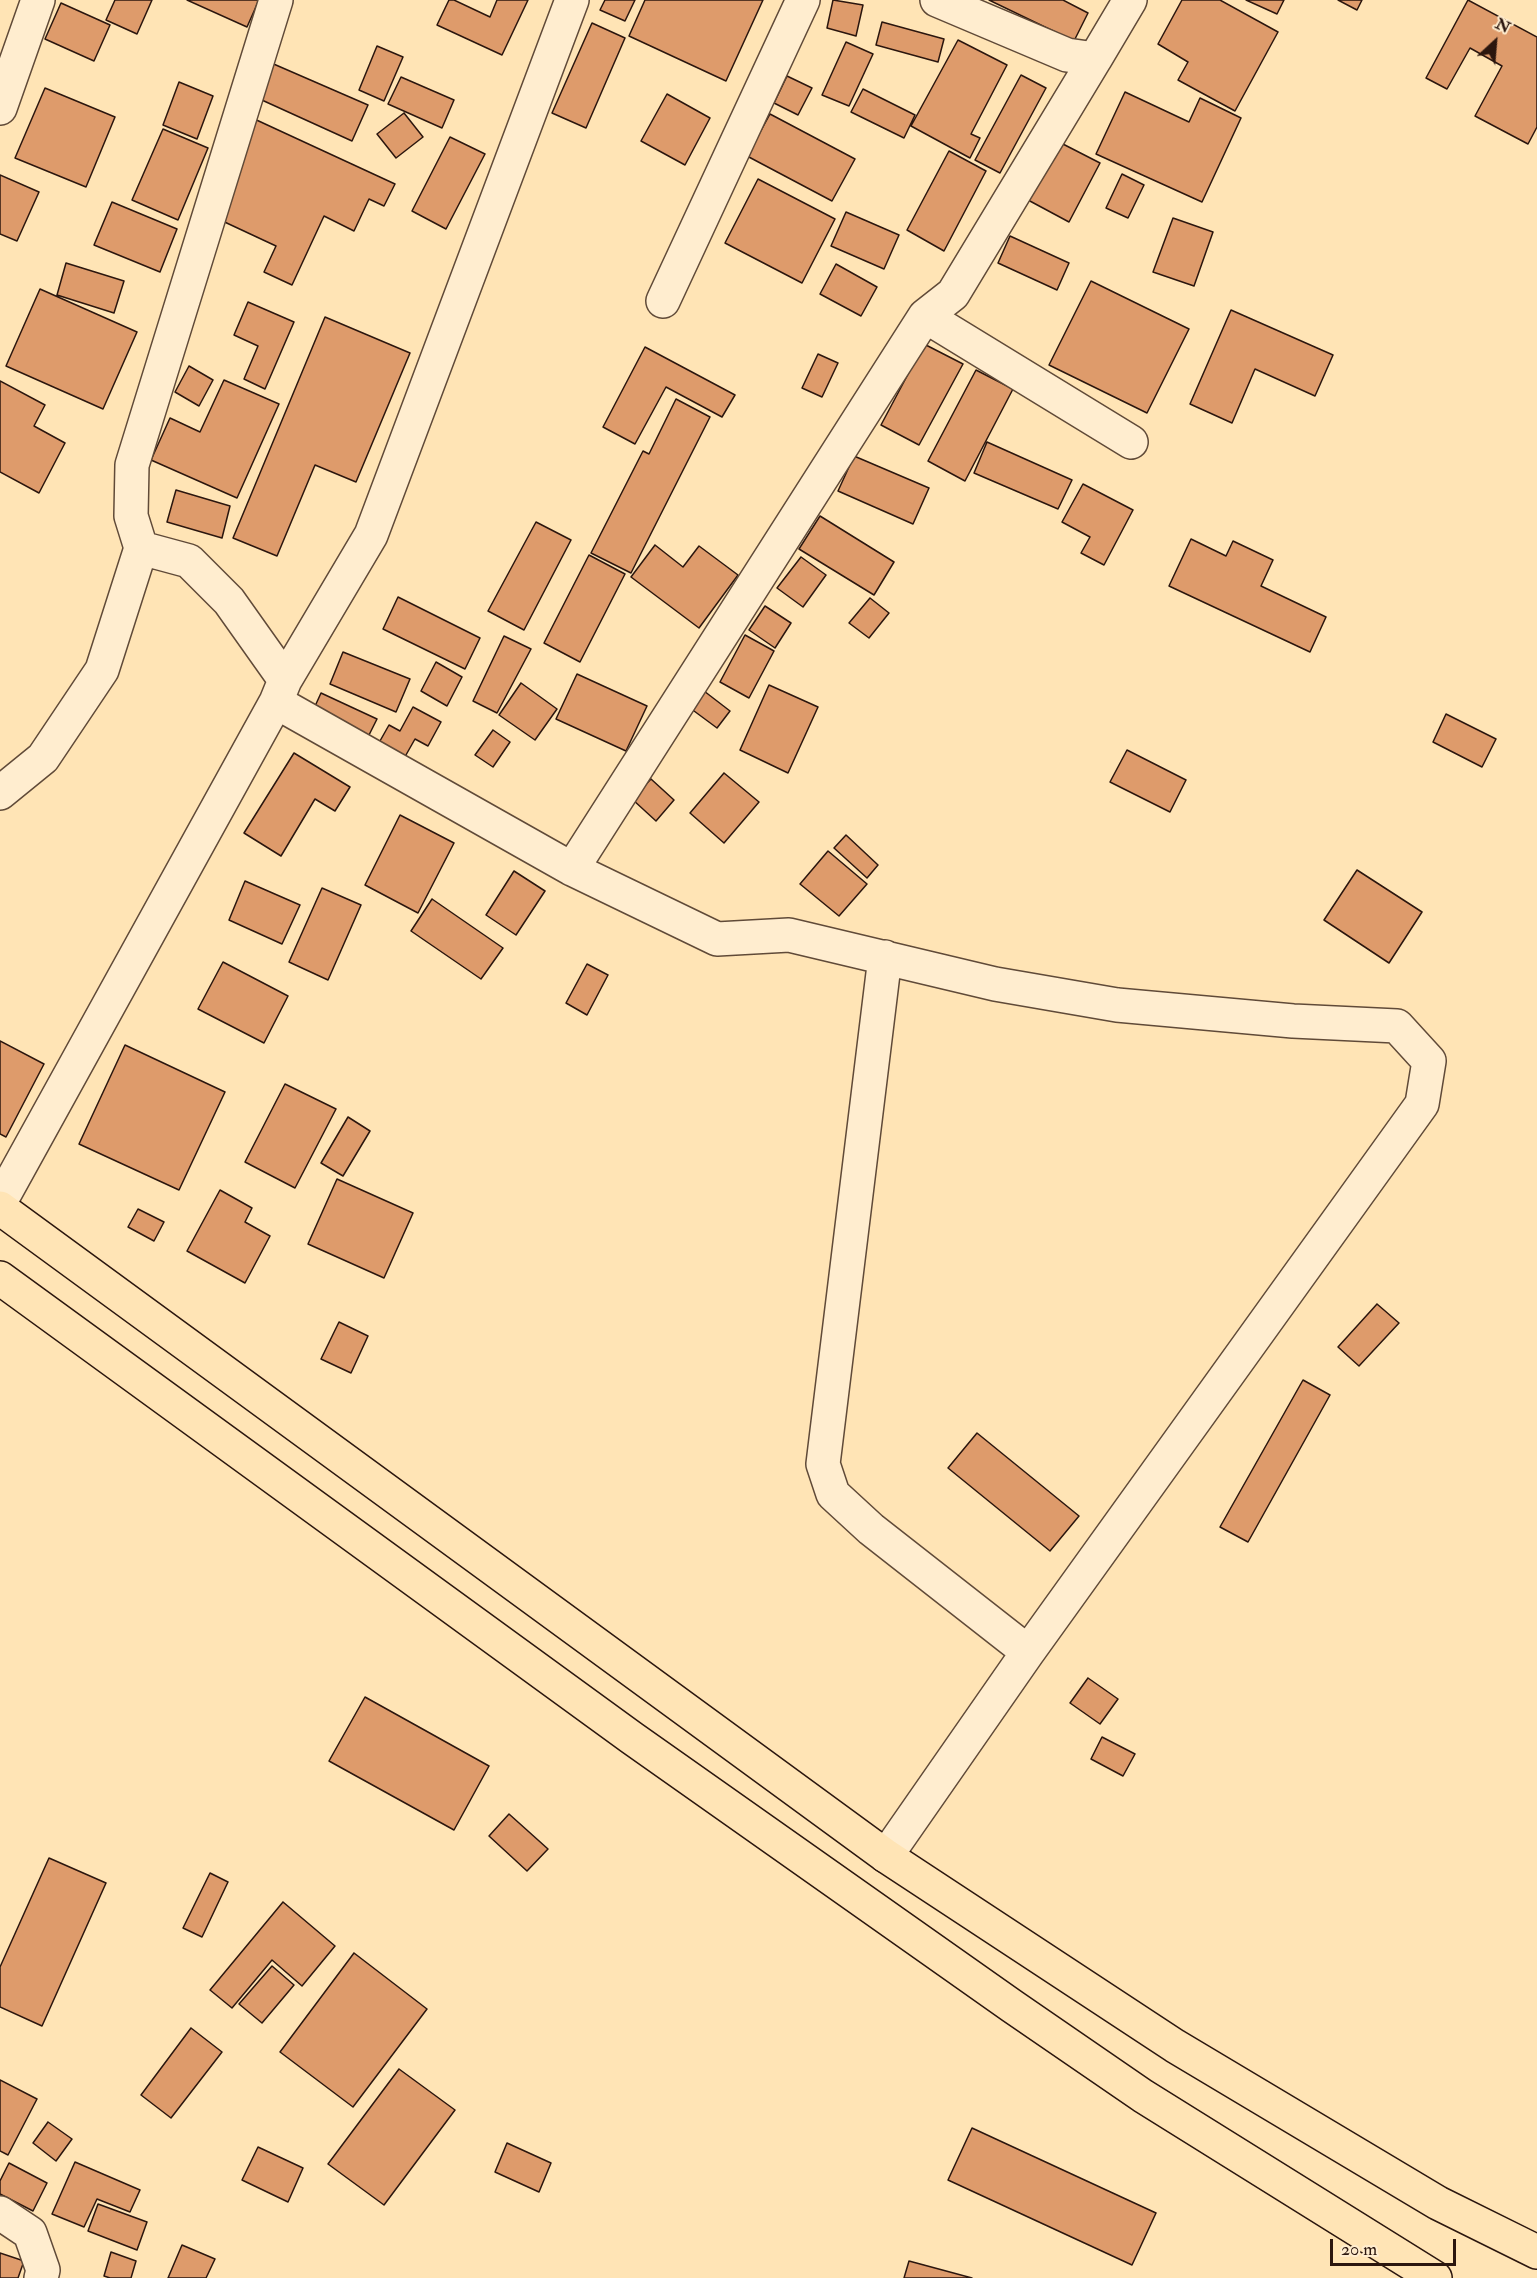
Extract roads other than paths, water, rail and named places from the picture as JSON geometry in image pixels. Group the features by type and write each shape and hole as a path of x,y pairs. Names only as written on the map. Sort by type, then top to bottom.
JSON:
{"main road":[{"path":"0,1208 886,1856 1185,2052 1438,2203 1537,2252"},
{"path":"0,1278 632,1738 1012,2006 1143,2096 1435,2278"}],"street":[{"path":"0,108 38,0"},
{"path":"0,793 43,758 102,670 141,548 131,516 132,465 276,0"},
{"path":"0,1202 280,691 371,536 572,0"},
{"path":"663,301 803,0"},
{"path":"937,0 1067,55 1095,59"},
{"path":"572,869 926,316 953,294 1130,0"},
{"path":"926,316 1131,442"},
{"path":"141,548 189,561 229,601 280,691 572,869 717,939 789,935 995,984 1117,1005 1293,1021 1397,1026 1429,1061 1422,1104 1028,1652 886,1856"},
{"path":"885,957 823,1464 833,1494 856,1515 1028,1652"},
{"path":"0,2213 30,2233 43,2270 41,2278"}]}
